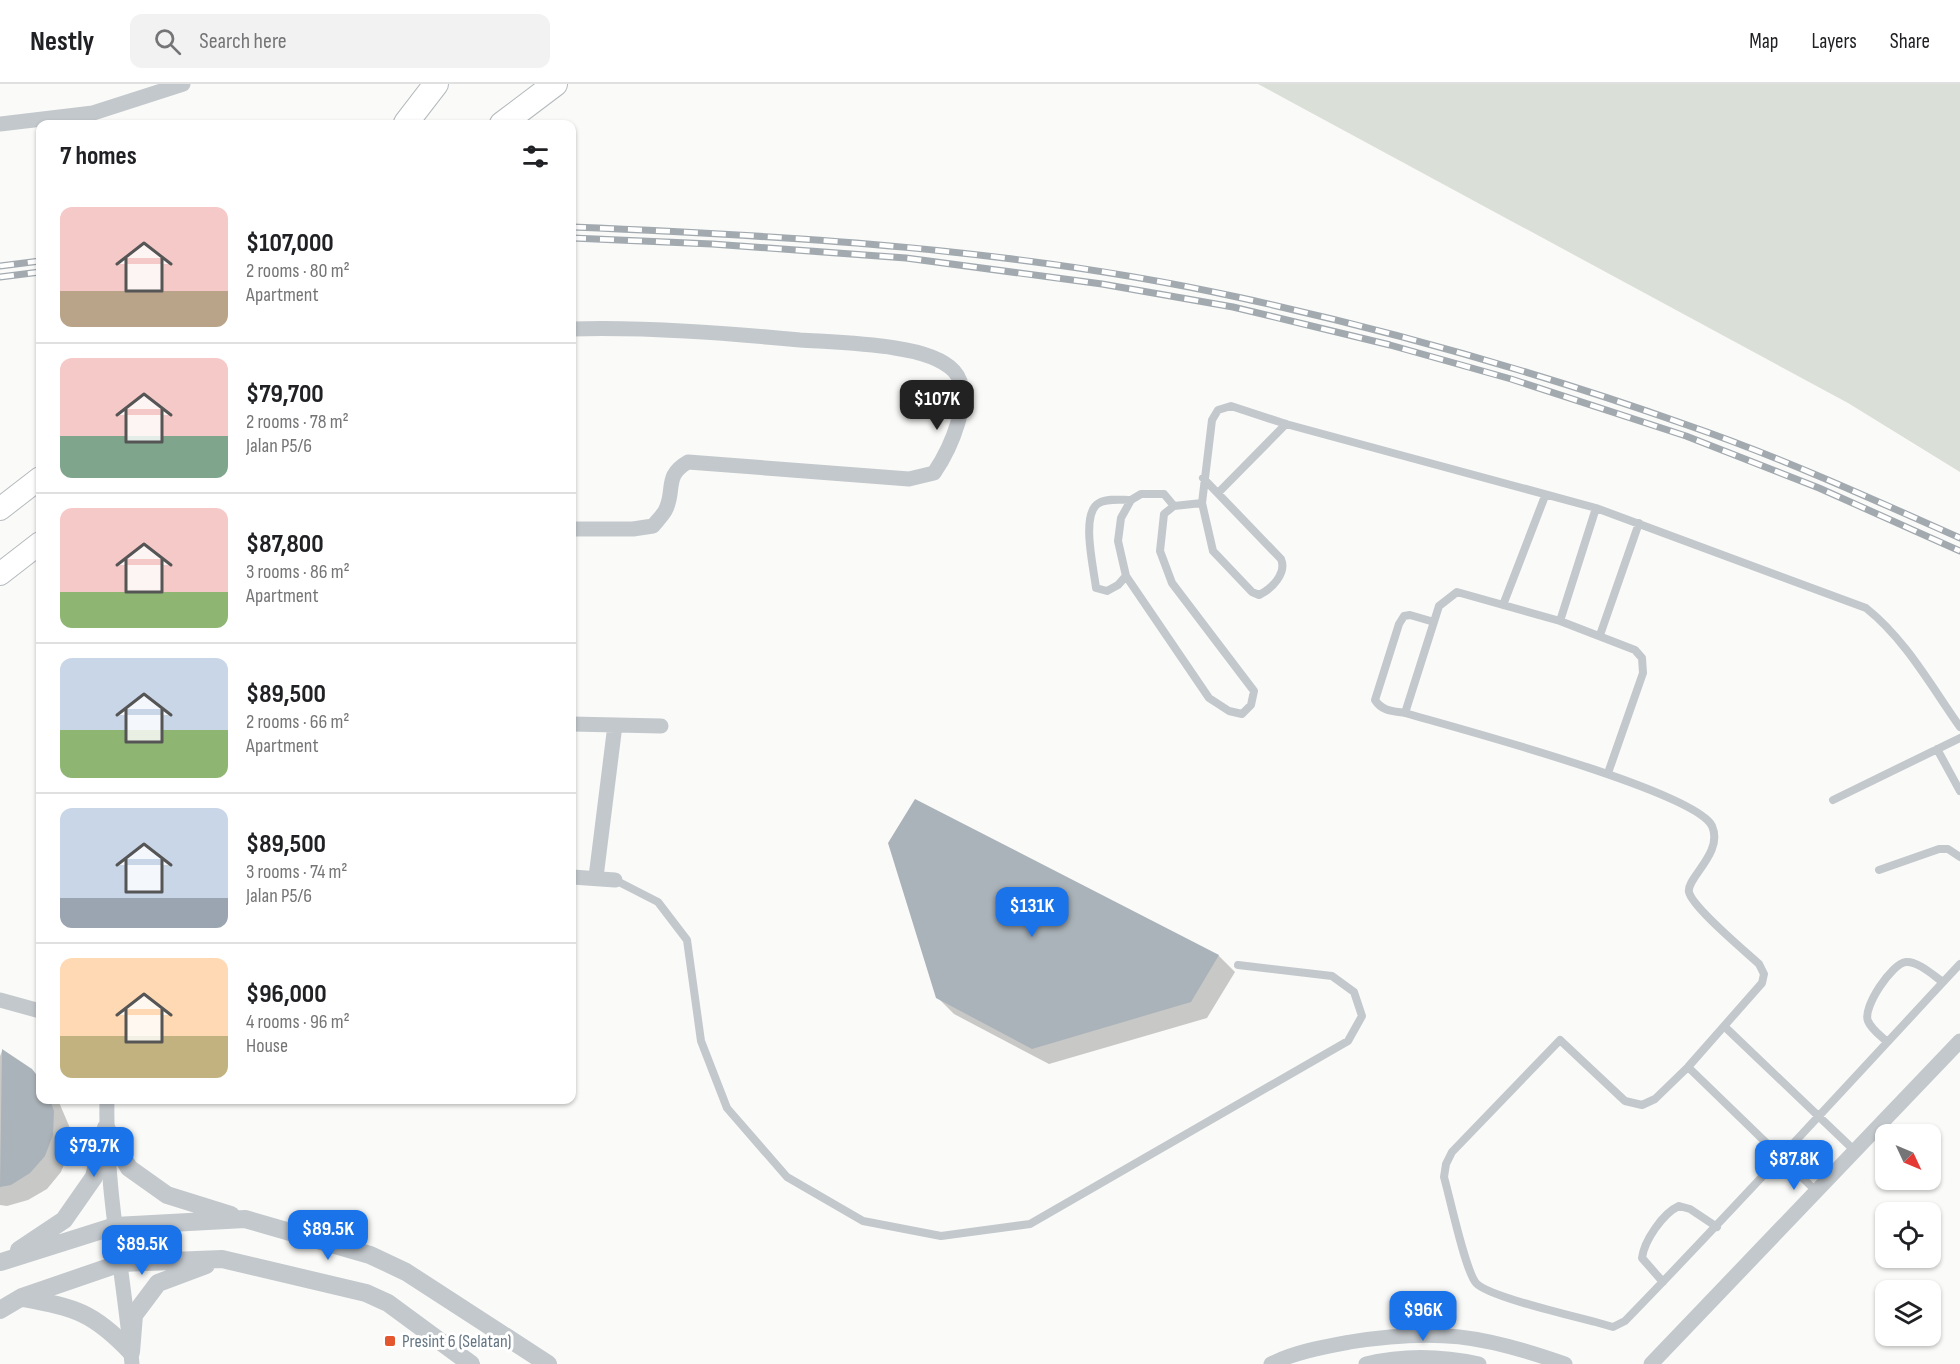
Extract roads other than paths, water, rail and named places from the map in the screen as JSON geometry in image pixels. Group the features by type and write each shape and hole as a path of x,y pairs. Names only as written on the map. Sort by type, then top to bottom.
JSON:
{"highway":[{"path":"408,120 436,84"},
{"path":"507,120 555,84"}],"main road":[{"path":"409,120 448,84"},
{"path":"495,120 534,84"},
{"path":"0,509 36,481"},
{"path":"0,574 36,546"}],"street":[{"path":"0,124 93,113 183,84"},
{"path":"576,329 744,335 897,348 941,360 956,373 962,392 959,421 947,453 934,473 909,479 688,462 677,468 671,482 666,510 653,526 576,529"},
{"path":"576,724 661,726"},
{"path":"596,877 615,725"},
{"path":"576,877 615,880"},
{"path":"0,1000 36,1010"},
{"path":"1651,1364 1960,1041"},
{"path":"107,1104 106,1128 115,1226 131,1358"},
{"path":"106,1128 129,1168 167,1195 370,1255 406,1272 532,1357 548,1364"},
{"path":"1,1263 64,1220 94,1177 106,1128"},
{"path":"1,1263 115,1226 245,1219"},
{"path":"131,1358 134,1316 158,1283 222,1259"},
{"path":"0,1310 22,1297 121,1263 222,1259 366,1293 388,1304 471,1364"},
{"path":"22,1297 66,1306 88,1314 107,1327 131,1358"},
{"path":"1271,1364 1284,1357 1395,1335 1454,1334 1512,1345 1565,1364"},
{"path":"1366,1364 1402,1358 1449,1358 1479,1364"}],"lane":[{"path":"1203,478 1281,559 1283,572 1266,592 1259,595 1252,592 1214,551 1202,503 1203,478 1212,420 1218,410 1231,406 1286,424 1596,508 1866,608 1901,642 1960,727"},
{"path":"1218,493 1286,424"},
{"path":"1126,576 1118,585 1107,591 1096,588 1089,531 1090,512 1096,504 1106,500 1131,500 1142,494 1164,494 1174,506"},
{"path":"1503,605 1545,495"},
{"path":"1131,500 1121,518 1118,540 1126,576 1209,698 1229,711 1242,714 1251,705 1254,691 1172,583 1160,551 1164,514 1174,506 1202,503"},
{"path":"1560,621 1596,508"},
{"path":"1600,635 1639,523"},
{"path":"1405,713 1439,606 1457,592 1560,621 1635,650 1642,658 1643,673 1608,773"},
{"path":"1434,622 1410,615 1404,616 1399,624 1375,700 1385,710 1405,713 1608,773 1701,813 1712,826 1714,839 1706,863 1689,887 1689,893 1697,905 1759,964 1764,974 1762,983 1688,1067 1655,1099 1642,1105 1624,1101 1560,1040 1452,1152 1446,1164 1444,1177 1469,1266 1477,1284 1493,1293 1613,1327 1625,1321 1783,1158 1818,1115 1960,964"},
{"path":"1833,800 1960,738"},
{"path":"1937,749 1960,791"},
{"path":"1879,870 1939,849 1948,849 1960,857"},
{"path":"615,880 658,902 687,940 701,1041 728,1108 787,1177 863,1221 941,1236 1030,1224 1348,1041 1362,1016 1354,992 1332,976 1238,965"},
{"path":"1887,1042 1868,1022 1866,1013 1868,1004 1895,966 1906,962 1917,965 1943,982"},
{"path":"1724,1026 1855,1151"},
{"path":"1688,1067 1816,1191"},
{"path":"1663,1282 1642,1258 1643,1249 1670,1210 1679,1206 1690,1209 1716,1227"}],"railway":[{"path":"576,227 739,235 906,247 1072,267 1237,297 1407,338 1520,370 1632,406 1791,464 1960,538"},
{"path":"576,238 712,244 906,258 1102,284 1233,307 1390,345 1511,379 1686,436 1819,488 1960,551"},
{"path":"0,266 36,262"},
{"path":"0,277 36,272"}],"place":[{"name":"Presint 6 (Selatan)","path":"390,1341"}]}
